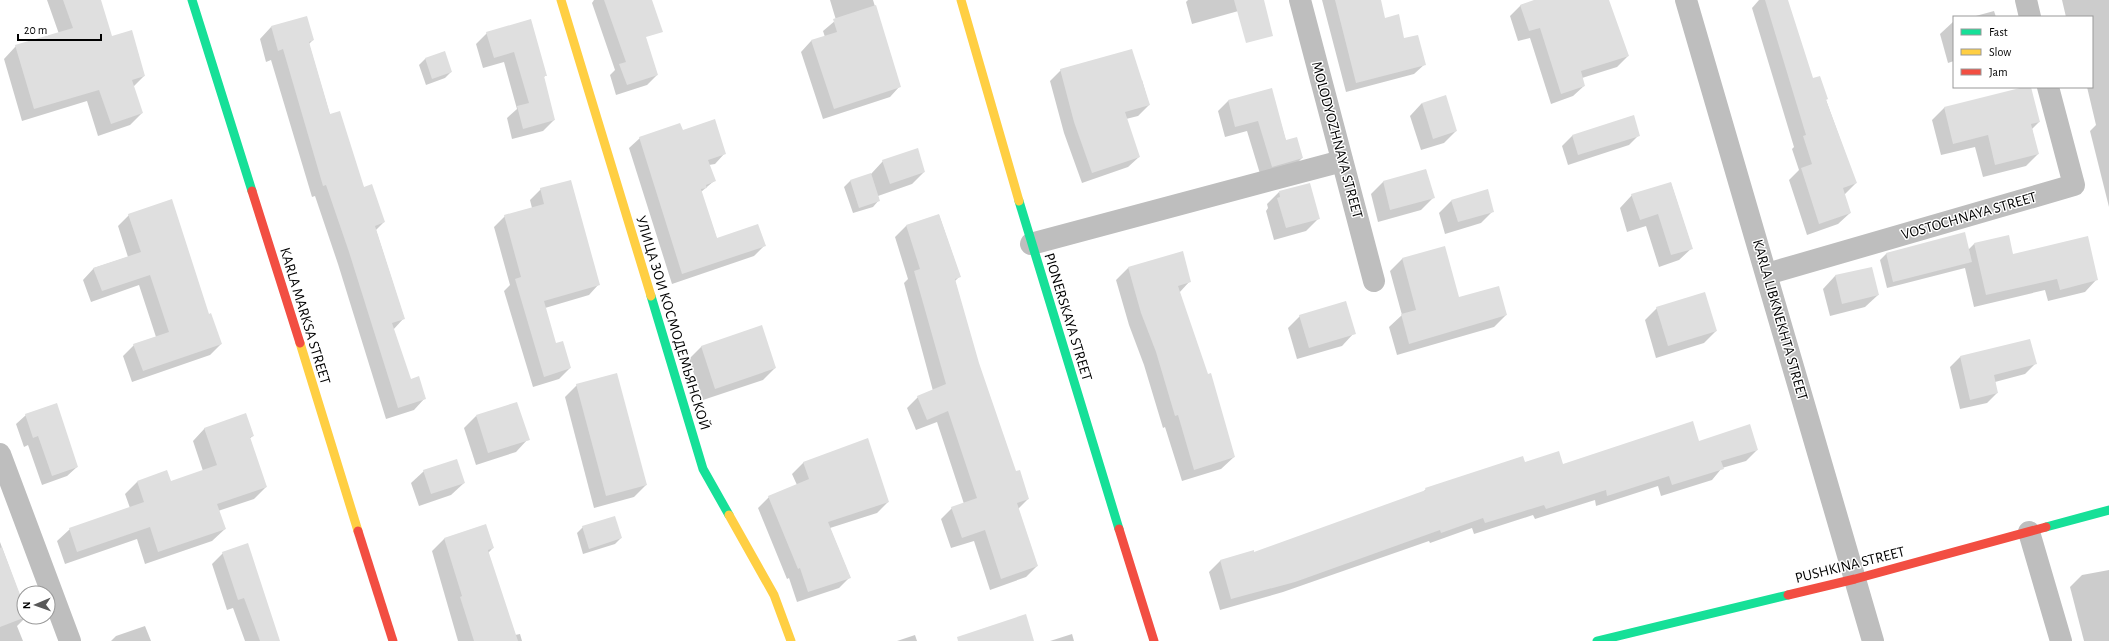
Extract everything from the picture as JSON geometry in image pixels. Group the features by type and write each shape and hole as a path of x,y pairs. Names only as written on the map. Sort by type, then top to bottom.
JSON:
{"street":[{"name":"KARLA MARKSA STREET","path":"192,0 393,641"},
{"name":"УЛИЦА ЗОИ КОСМОДЕМЬЯНСКОЙ","path":"562,0 703,469 774,595 791,641"},
{"name":"PIONERSKAYA STREET","path":"961,0 1031,244 1154,641"},
{"name":"MOLODYOZHNAYA STREET","path":"1300,0 1374,281"},
{"name":"KARLA LIBKNEKHTA STREET","path":"1686,0 1873,641"},
{"path":"2026,0 2030,16"},
{"name":"VOSTOCHNAYA STREET","path":"1767,274 2074,185 2048,88"},
{"path":"1031,244 1342,161"},
{"path":"0,454 70,641"},
{"name":"PUSHKINA STREET","path":"1597,641 1854,579 2109,510"},
{"path":"2029,532 2061,641"}],"building":[{"path":"63,0 101,0 112,36 132,30 145,76 132,80 143,113 111,124 99,90 34,109 15,45 73,28"},
{"path":"604,0 652,0 663,32 646,37 658,75 627,85 619,64 626,62"},
{"path":"1234,0 1264,0 1273,36 1246,43"},
{"path":"1335,0 1381,0 1385,18 1399,14 1404,38 1418,35 1426,65 1356,83"},
{"path":"1534,0 1609,0 1629,56 1581,71 1585,86 1561,94 1540,28 1529,31 1520,5"},
{"path":"1765,0 1788,0 1813,78 1820,76 1828,99 1826,100 1857,183 1843,188 1851,213 1819,224 1801,168 1812,164 1803,136 1806,135"},
{"path":"876,5 901,87 834,109 811,40 837,32 833,19"},
{"path":"307,16 314,40 309,42 330,114 340,111 364,187 372,184 385,222 375,226 405,319 392,323 411,379 419,376 426,399 398,408 349,252 326,185 323,186 283,49 278,51 271,26"},
{"path":"531,19 547,76 544,76 555,120 523,129 517,106 529,103 514,52 494,58 486,32"},
{"path":"1132,49 1150,105 1125,112 1140,157 1092,173 1074,122 1060,69"},
{"path":"445,51 452,72 432,79 425,58"},
{"path":"1272,88 1286,140 1297,137 1303,158 1272,167 1258,121 1235,127 1228,100"},
{"path":"2020,88 2031,88 2040,122 2031,124 2039,154 1995,165 1988,135 1953,144 1944,107"},
{"path":"1446,95 1457,131 1433,139 1422,103"},
{"path":"1634,115 1640,136 1578,155 1572,135"},
{"path":"715,119 726,154 708,160 716,181 706,185 707,188 701,189 717,238 758,224 766,246 682,274 639,137 680,123 683,130"},
{"path":"918,148 925,172 890,184 882,160"},
{"path":"1426,169 1435,198 1390,210 1383,181"},
{"path":"871,173 880,201 859,208 850,180"},
{"path":"571,180 600,285 544,301 556,343 563,341 571,368 544,377 515,279 521,277 504,215 544,204 540,188"},
{"path":"1671,182 1693,249 1671,255 1658,214 1640,220 1631,194"},
{"path":"1310,183 1320,219 1286,228 1277,198 1280,197 1279,191"},
{"path":"1488,189 1494,212 1458,222 1451,200"},
{"path":"172,199 209,314 211,313 222,344 143,371 133,344 169,332 150,275 102,291 93,268 141,252 128,214"},
{"path":"939,214 961,277 955,279 979,363 1016,471 1020,470 1029,499 1017,503 1038,566 1001,579 985,530 962,538 951,507 977,498 948,411 927,420 917,396 946,384 914,271 920,269 906,225"},
{"path":"1965,232 1972,262 1893,282 1886,253"},
{"path":"2009,235 2013,254 2088,236 2098,280 2060,290 2057,279 1986,295 1974,243"},
{"path":"1445,246 1459,297 1499,286 1507,315 1409,344 1401,314 1416,310 1402,258"},
{"path":"1183,251 1191,282 1178,286 1208,374 1211,373 1235,457 1194,470 1178,415 1175,416 1156,352 1141,313 1128,267"},
{"path":"1872,267 1879,295 1842,304 1835,275"},
{"path":"1705,292 1717,331 1668,346 1656,307"},
{"path":"1346,301 1356,334 1309,348 1299,315"},
{"path":"762,325 776,368 715,389 701,346"},
{"path":"2030,339 2037,364 1994,375 1998,393 1970,400 1960,356"},
{"path":"617,373 647,485 606,496 576,384"},
{"path":"517,402 530,440 488,453 476,415"},
{"path":"57,403 78,467 52,476 38,436 33,438 25,414"},
{"path":"246,413 254,436 250,437 267,487 217,504 226,529 158,552 150,527 77,552 69,528 144,502 137,481 167,470 171,481 217,465 204,428"},
{"path":"1693,421 1699,441 1750,424 1758,450 1721,461 1724,469 1672,485 1669,476 1607,496 1606,490 1546,509 1544,505 1485,523 1483,518 1441,533 1440,530 1295,582 1231,599 1220,560 1254,550 1254,552 1426,490 1425,488 1523,456 1525,462 1559,451 1563,464"},
{"path":"868,438 889,502 828,522 851,578 808,592 800,568 798,569 768,496 809,479 803,462"},
{"path":"457,459 465,483 431,494 423,470"},
{"path":"615,516 622,538 589,549 582,526"},
{"path":"486,524 494,548 488,550 518,641 474,641 460,597 462,596 444,538"},
{"path":"248,543 280,641 260,641 244,598 238,600 222,552"},
{"path":"2,547 16,585 16,621 0,627 0,548"},
{"path":"1026,614 1034,641 958,641 957,637"}],"traffic: fast":[{"path":"192,0 252,191"},
{"path":"1019,201 1119,529"},
{"path":"651,296 703,469 729,515"},
{"path":"2046,527 2109,510"},
{"path":"1597,641 1788,595"}],"traffic: slow":[{"path":"561,0 651,296"},
{"path":"961,0 1019,201"},
{"path":"300,343 358,531"},
{"path":"729,515 774,595 791,641"}],"traffic: jam":[{"path":"252,191 300,343"},
{"path":"1788,595 1855,579 2046,527"},
{"path":"1119,529 1154,641"},
{"path":"358,531 393,641"}]}
